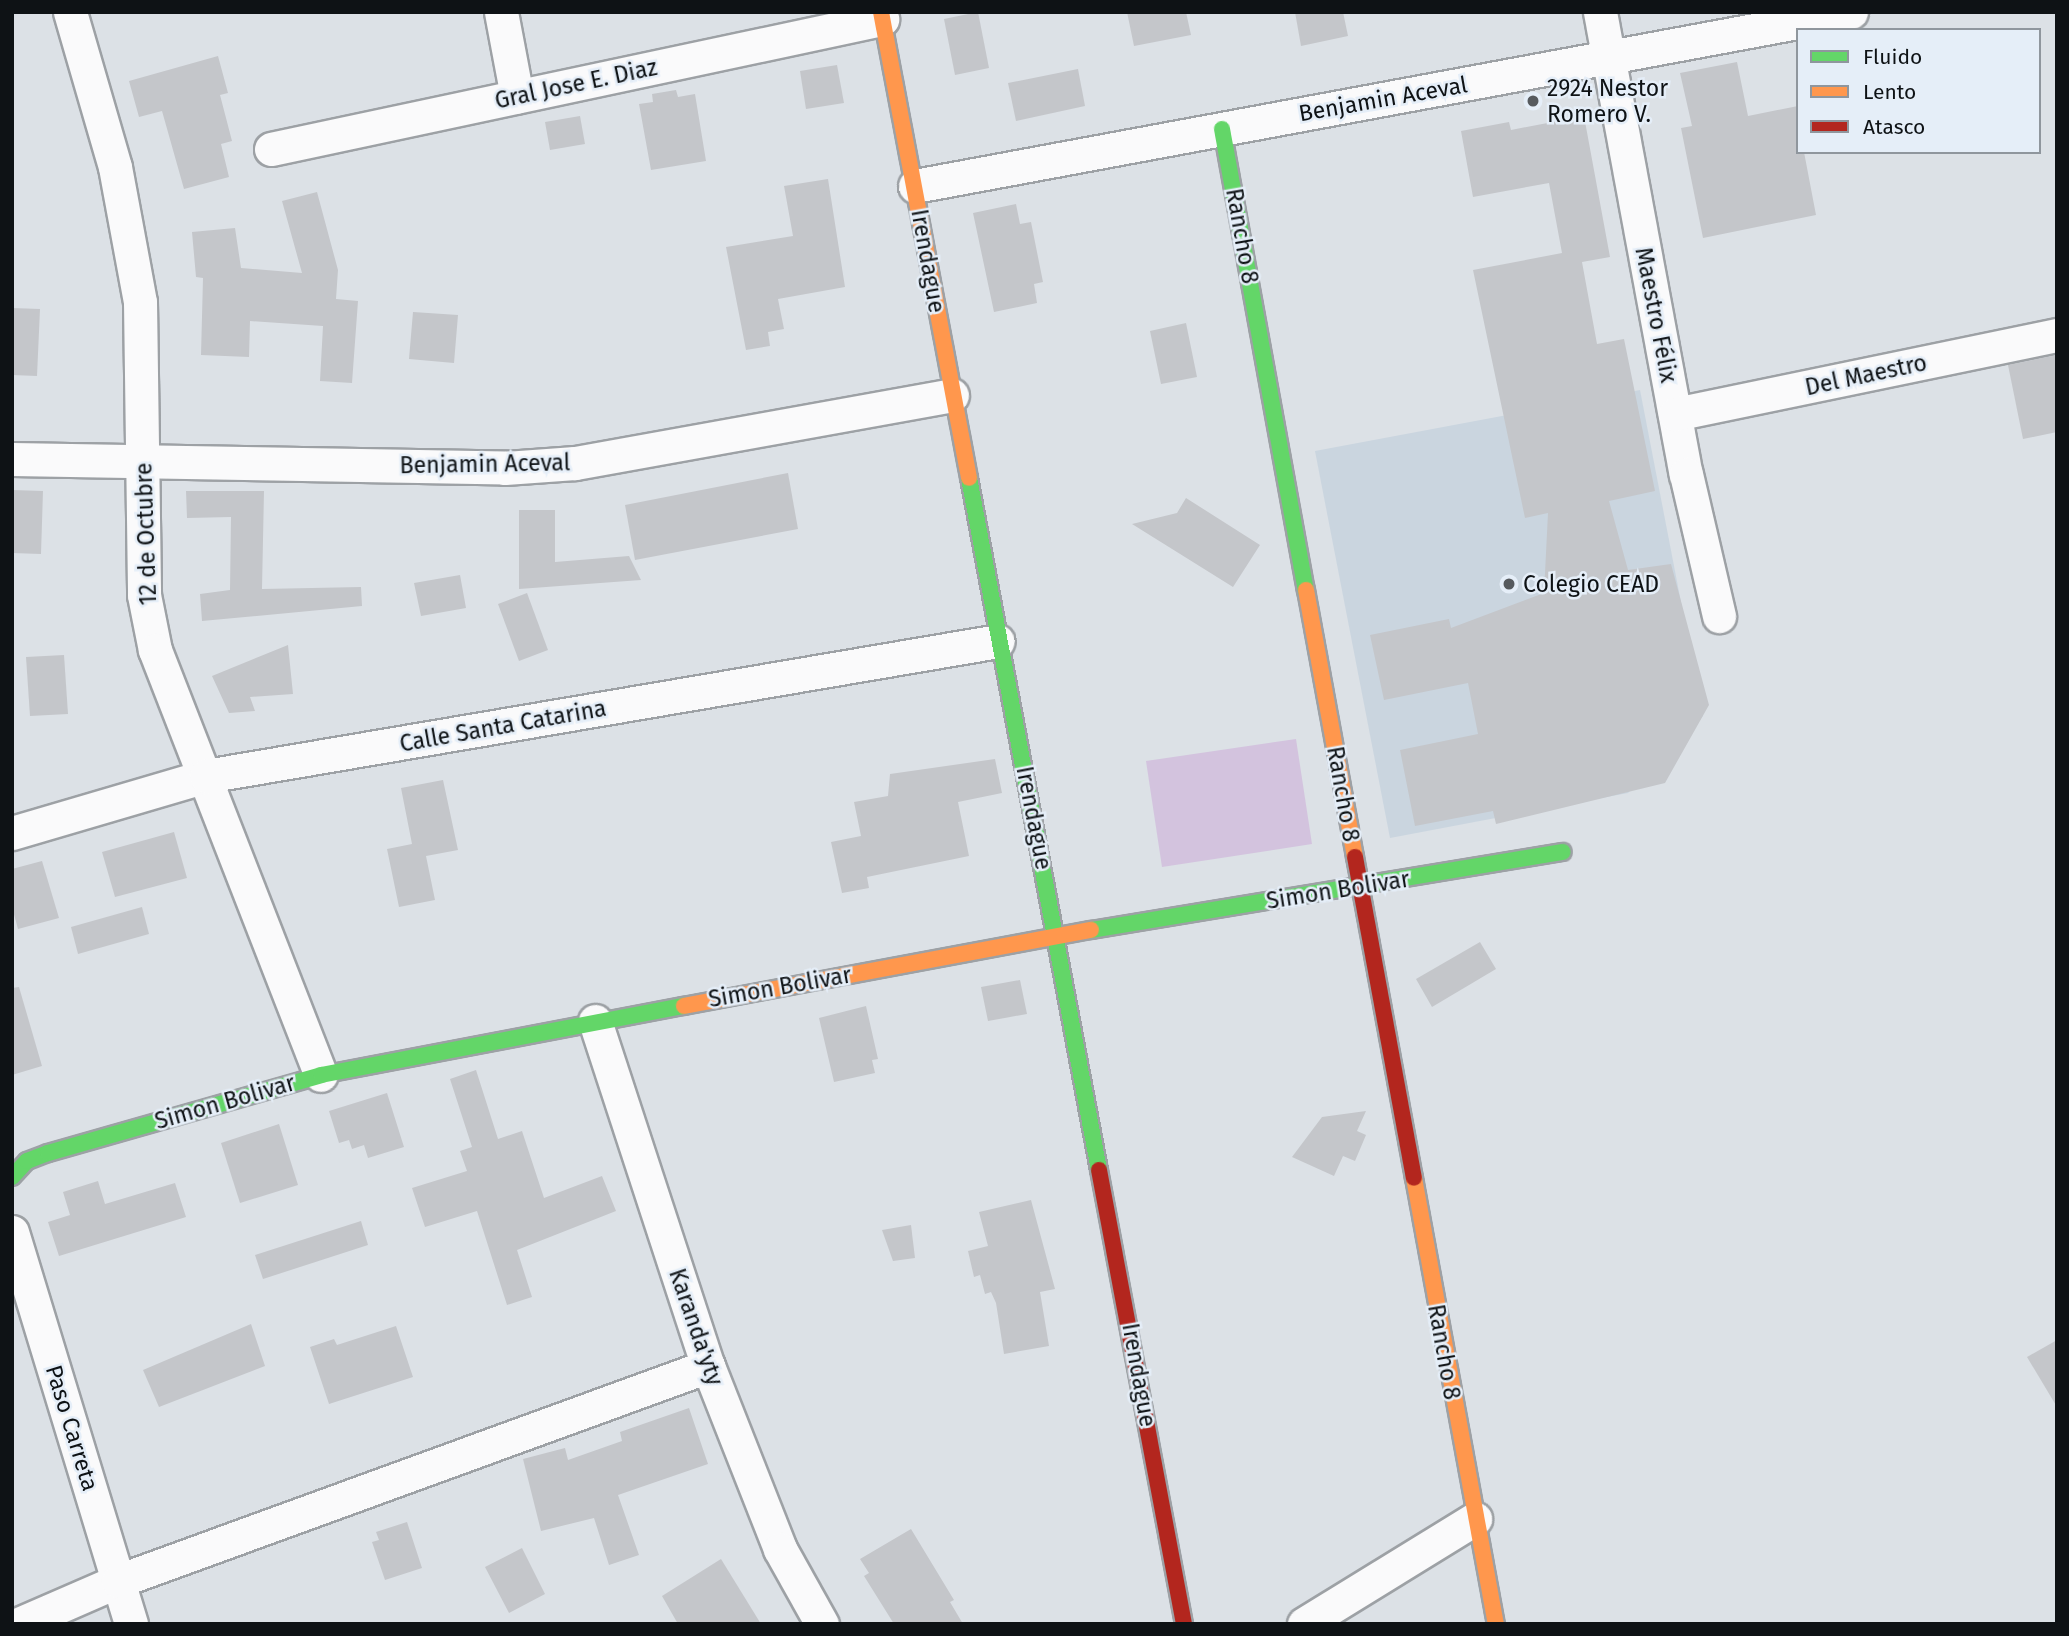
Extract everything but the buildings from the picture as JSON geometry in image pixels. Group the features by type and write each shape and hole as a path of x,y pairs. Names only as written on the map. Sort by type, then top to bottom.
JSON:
{"street":[{"name":"12 de Octubre","path":"70,12 115,167 140,302 144,595 155,650 321,1075"},
{"path":"501,12 517,97"},
{"name":"Maestro Félix","path":"1600,12 1675,414 1719,616"},
{"name":"Benjamin Aceval","path":"915,186 1851,12"},
{"name":"Gral Jose E. Diaz","path":"271,149 881,16"},
{"name":"Irendague","path":"881,16 915,186 998,641 1058,935 1184,1624"},
{"name":"Rancho 8","path":"1222,129 1496,1624"},
{"name":"Del Maestro","path":"1675,414 2057,335"},
{"name":"Benjamin Aceval","path":"12,459 505,468 575,463 952,396"},
{"name":"Calle Santa Catarina","path":"12,834 206,776 998,641"},
{"name":"Simon Bolivar","path":"12,1177 27,1161 48,1153 321,1075 1058,935 1563,852"},
{"name":"Karanda'yty","path":"595,1021 708,1366 780,1549 822,1624"},
{"name":"Paso Carreta","path":"12,1232 131,1624"},
{"path":"19,1624 118,1581 708,1366"},
{"path":"1304,1624 1475,1519"}],"shaded area":[{"name":"Colegio CEAD","path":"1640,390 1703,716 1628,793 1390,838 1315,451"},
{"path":"1296,739 1312,844 1162,867 1146,761"}],"traffic: fast":[{"path":"1222,129 1306,590"},
{"path":"969,478 1099,1170"},
{"path":"1091,930 1563,852"},
{"path":"12,1177 27,1161 48,1153 321,1075 684,1006"}],"traffic: slow":[{"path":"881,12 969,478"},
{"path":"1306,590 1355,857"},
{"path":"684,1006 1091,930"},
{"path":"1414,1178 1496,1624"}],"traffic: jam":[{"path":"1355,857 1414,1178"},
{"path":"1099,1170 1184,1624"}],"place":[{"name":"2924 Nestor Romero V.","path":"1533,101"},
{"name":"Colegio CEAD","path":"1509,584"}]}
